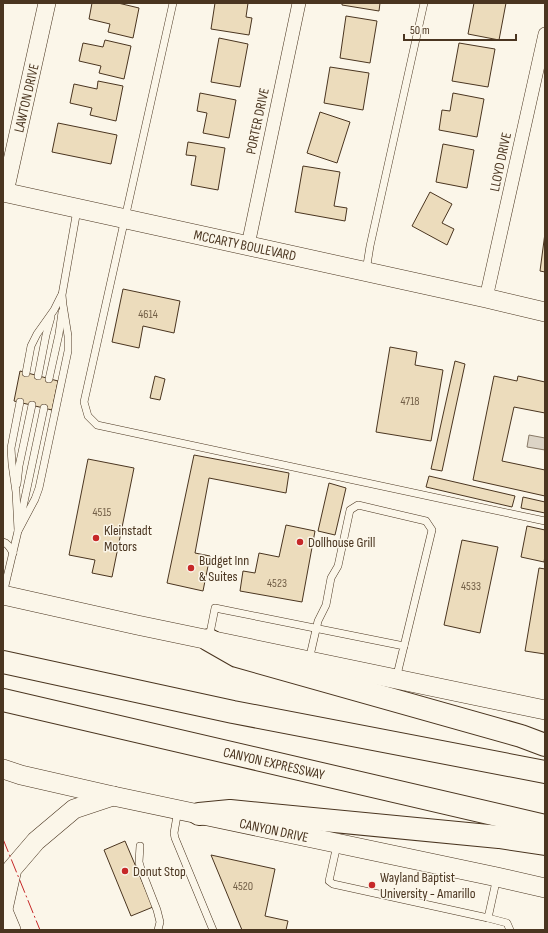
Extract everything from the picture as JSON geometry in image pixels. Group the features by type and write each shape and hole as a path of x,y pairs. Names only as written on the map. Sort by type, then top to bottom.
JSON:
{"highway":[{"path":"209,640 237,656 513,734 545,745"},
{"path":"13,664 232,712 545,772"},
{"name":"CANYON EXPRESSWAY","path":"9,701 545,826"},
{"path":"188,812 230,811 499,837 545,844"}],"main road":[{"name":"MCCARTY BOULEVARD","path":"4,192 545,312"},
{"path":"3,595 209,640 545,710"},
{"name":"CANYON DRIVE","path":"3,769 21,775 113,796 545,888"},
{"path":"11,930 3,910 12,869 36,841 74,809 113,796"}],"street":[{"name":"LAWTON DRIVE","path":"4,192 47,3"},
{"name":"PORTER DRIVE","path":"248,245 299,3"},
{"name":"LLOYD DRIVE","path":"486,298 545,34"}],"lane":[{"path":"173,3 84,402 88,416 97,425 545,521"},
{"path":"366,272 370,246 424,3"},
{"path":"18,531 39,488 68,351 68,336 62,295 78,208"},
{"path":"26,373 31,346 62,295"},
{"path":"49,379 59,334 63,305"},
{"path":"38,376 46,335 54,310"},
{"path":"18,531 16,492 11,448 20,402"},
{"path":"16,492 19,466 32,405"},
{"path":"3,595 44,408"},
{"path":"309,660 318,621 326,605 331,578 338,566 350,510 358,505 426,522 432,530 396,679"},
{"path":"3,542 6,542 10,546 13,553"},
{"path":"209,640 215,608 404,646"},
{"path":"188,812 174,833 175,838 213,930"},
{"path":"338,843 330,881 332,884 488,918 507,923 510,930"},
{"path":"140,846 139,862 157,910 160,922 158,930"},
{"path":"488,918 497,877"}],"shaded area":[{"path":"529,435 545,438 545,450 527,447"}],"building":[{"path":"92,3 118,3 139,8 133,38 108,32 110,24 89,19"},
{"path":"215,3 248,3 246,17 252,18 249,35 211,29"},
{"path":"342,3 380,3 379,11 342,5"},
{"path":"474,3 506,3 499,40 468,34"},
{"path":"346,16 377,21 370,63 340,58"},
{"path":"219,38 248,44 240,87 211,82"},
{"path":"105,40 131,46 124,79 99,73 101,66 79,61 83,43 103,47"},
{"path":"459,43 495,49 488,87 452,81"},
{"path":"330,67 369,73 363,110 324,103"},
{"path":"98,81 123,86 116,121 90,115 92,108 70,103 74,84 97,89"},
{"path":"200,93 236,100 229,138 203,133 207,113 197,111"},
{"path":"453,93 484,99 477,137 439,130 442,110 450,111"},
{"path":"320,112 350,122 337,163 307,153"},
{"path":"58,123 117,135 111,164 52,152"},
{"path":"188,142 225,148 218,190 191,185 196,156 186,155"},
{"path":"443,144 474,150 467,188 436,182"},
{"path":"303,166 340,172 334,206 347,208 345,221 295,212"},
{"path":"430,192 452,204 442,223 454,229 447,245 412,226"},
{"path":"545,233 545,272 540,271"},
{"path":"123,289 180,301 174,333 143,326 139,348 112,342"},
{"path":"390,347 417,352 415,365 443,370 431,441 376,432"},
{"path":"455,361 465,364 442,471 431,469"},
{"path":"20,371 58,381 52,410 14,401"},
{"path":"155,376 165,379 160,400 150,398"},
{"path":"494,376 517,381 518,376 545,382 545,413 514,407 502,461 545,470 545,496 473,480"},
{"path":"194,455 289,473 286,493 209,478 195,553 210,556 203,591 167,583"},
{"path":"88,459 134,468 112,577 92,573 95,560 69,555"},
{"path":"429,476 515,496 512,507 426,487"},
{"path":"329,483 346,488 335,535 318,531"},
{"path":"523,497 545,502 545,513 521,508"},
{"path":"286,525 315,531 302,602 240,591 243,571 255,573 259,553 279,557"},
{"path":"527,526 545,530 544,562 521,557"},
{"path":"462,540 498,547 480,633 444,625"},
{"path":"539,568 545,569 545,654 525,651"},
{"path":"125,841 153,907 131,916 104,850"},
{"path":"211,855 275,869 265,916 288,921 286,930 242,930"}],"power":[{"path":"3,839 40,930"}],"place":[{"name":"Kleinstadt Motors","path":"96,538"},
{"name":"Dollhouse Grill","path":"300,542"},
{"name":"Budget Inn & Suites","path":"191,568"},
{"name":"Donut Stop","path":"125,871"},
{"name":"Wayland Baptist University - Amarillo","path":"372,885"}]}
